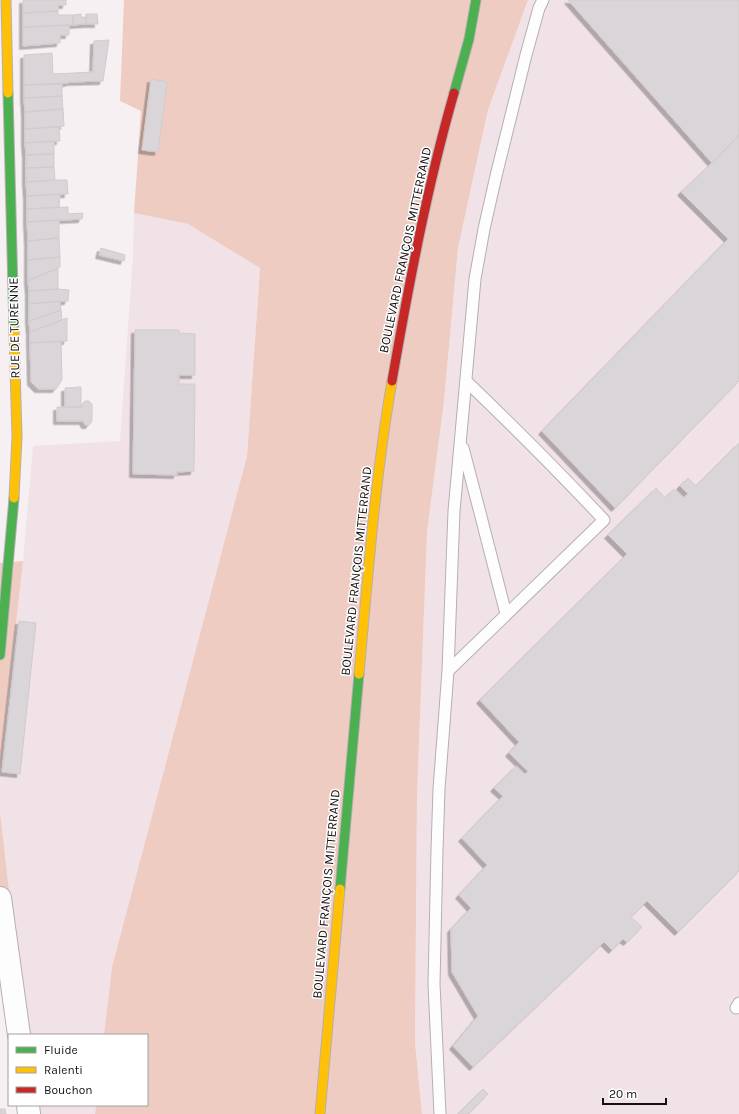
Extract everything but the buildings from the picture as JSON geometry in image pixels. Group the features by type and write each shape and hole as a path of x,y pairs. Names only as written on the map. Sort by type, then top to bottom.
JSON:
{"main road":[{"name":"RUE DE TURENNE","path":"0,655 5,549 15,489 17,437 5,154 6,0"},
{"name":"BOULEVARD FRANÇOIS MITTERRAND","path":"320,1114 369,564 381,452 406,302 424,211 447,117 469,39 476,0"},
{"name":"BOULEVARD FRANÇOIS MITTERRAND","path":"469,39 485,0"}],"street":[{"path":"0,898 3,936 19,1034"}],"lane":[{"path":"440,1114 434,984 439,797 448,670 453,530 460,440 475,279 484,229 510,119 537,15 543,0"},
{"path":"448,670 604,520 564,476 466,381"},
{"path":"460,440 506,614"}],"shaded area":[{"path":"124,0 528,0 488,110 458,248 444,401 427,532 417,797 415,1042 422,1114 95,1114 96,1106 148,1106 148,1034 104,1034 112,967 247,456 260,268 188,224 134,213 141,111 120,101"},
{"path":"528,0 739,0 739,1114 422,1114 415,1042 417,797 427,532 444,401 458,248 488,110"},
{"path":"134,213 188,224 260,267 247,456 112,967 104,1034 28,1034 17,961 0,811 0,768 23,561 33,446 120,441 133,256"},
{"path":"23,561 0,768 0,563"},
{"path":"0,811 17,961 0,957"},
{"path":"37,1106 96,1106 95,1114 39,1114"}],"traffic: fast":[{"path":"454,93 469,39 476,0"},
{"path":"8,93 14,331"},
{"path":"0,655 14,498"},
{"path":"340,889 359,674"}],"traffic: slow":[{"path":"6,0 8,93"},
{"path":"14,331 17,437 14,498"},
{"path":"359,674 376,490 392,381"},
{"path":"320,1114 340,889"}],"traffic: jam":[{"path":"392,381 427,200 454,93"}]}
